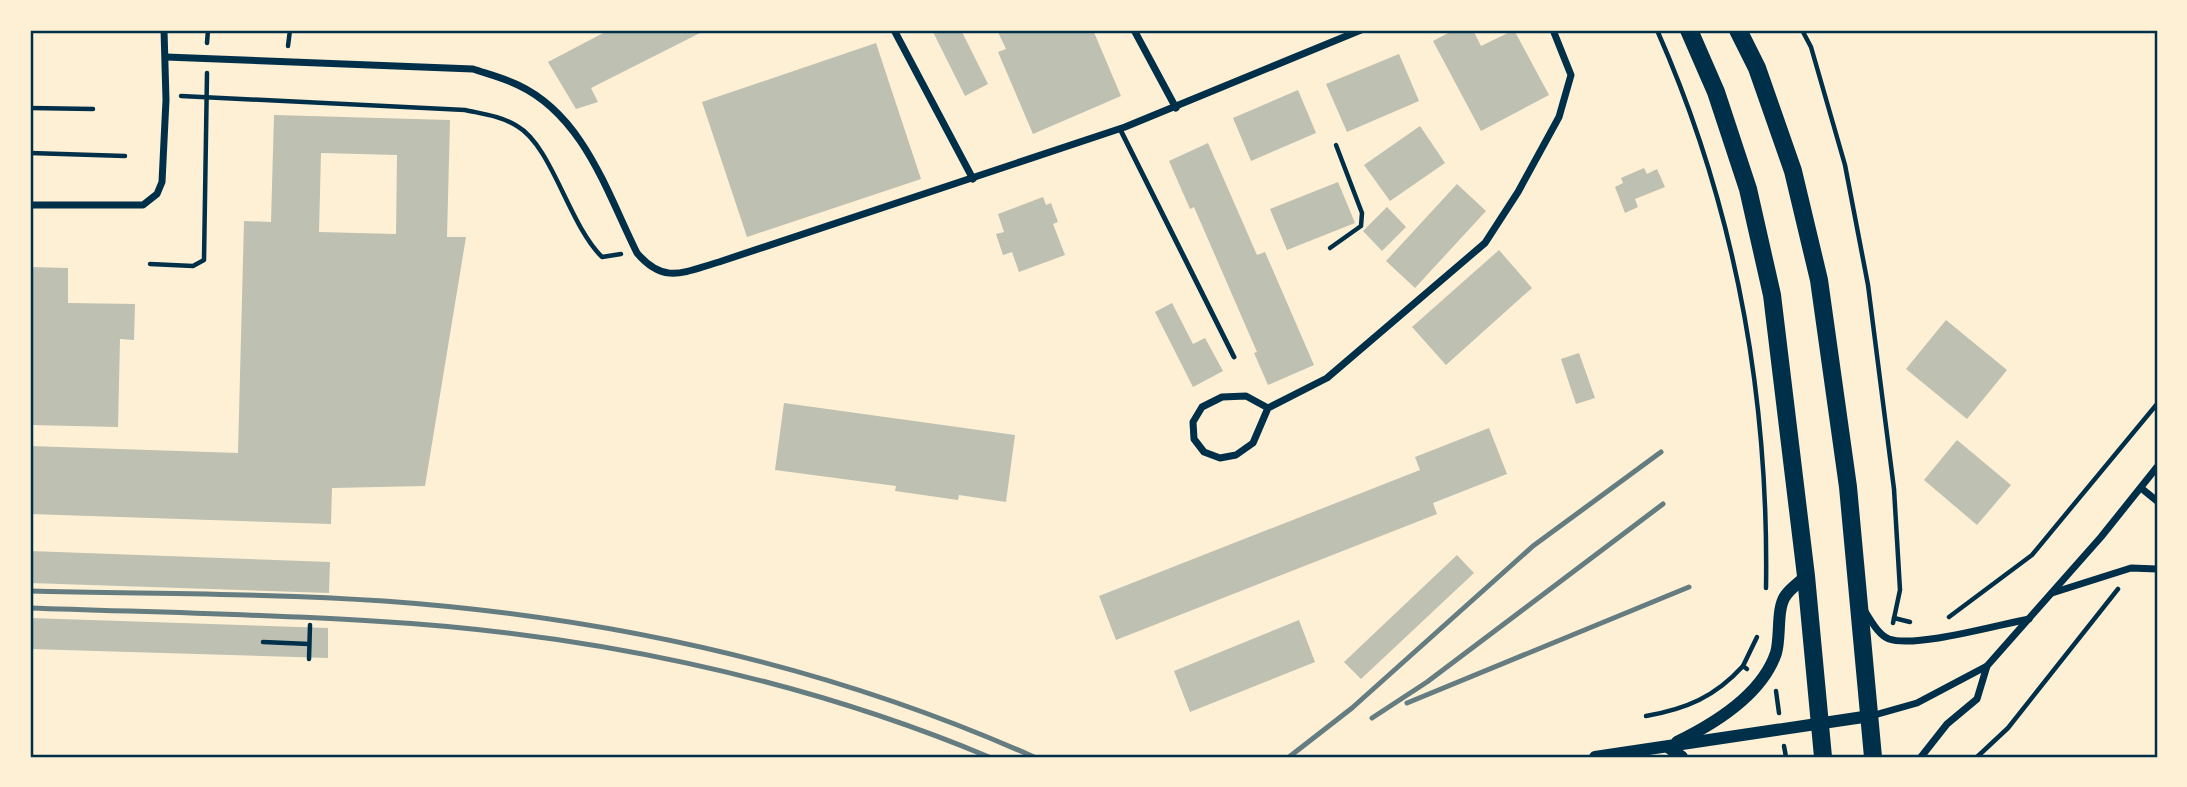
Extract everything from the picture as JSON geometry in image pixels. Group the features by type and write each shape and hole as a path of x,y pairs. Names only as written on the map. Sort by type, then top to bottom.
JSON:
{"main road":[{"path":"1689,30 1716,92 1748,189 1772,295 1806,576 1823,757"},
{"path":"1738,30 1757,68 1793,171 1819,280 1848,487 1873,757"}],"street":[{"path":"30,205 143,205 151,200 162,182 166,95 164,30"},
{"path":"894,30 973,179"},
{"path":"1133,30 1176,108"},
{"path":"166,57 473,69 520,86 554,110 572,128 637,253 656,271 682,273 1120,129 1362,30"},
{"path":"1268,408 1247,396 1222,397 1202,407 1194,422 1194,439 1204,452 1220,458 1236,455 1253,443 1268,408 1327,378 1485,243 1518,192 1559,117 1571,75 1553,30"},
{"path":"1595,757 1870,716 1917,703 1987,666 2157,467"},
{"path":"2141,488 2157,501"},
{"path":"2051,594 2131,568 2157,569"},
{"path":"1668,747 1707,728 1761,679 1776,654 1784,596 1806,576"},
{"path":"1860,604 1881,634 1890,639 1928,641 2029,618"},
{"path":"1921,757 1947,724 1977,699 1987,666"},
{"path":"1668,747 1682,757"}],"lane":[{"path":"1338,30 1342,38"},
{"path":"1120,129 1234,357"}],"path":[{"path":"1657,30 1678,78 1720,199 1741,285 1755,385 1763,482 1766,591"},
{"path":"1802,30 1811,47 1845,165 1868,285 1894,489 1900,590 1890,639"},
{"path":"150,264 193,266 204,260 207,60"},
{"path":"166,95 465,110 502,118 520,127 535,144 587,243 601,257 637,253"},
{"path":"30,108 93,109"},
{"path":"1330,248 1362,226 1362,213 1336,145"},
{"path":"30,153 125,156"},
{"path":"1944,619 1953,616 2032,555 2157,404"},
{"path":"1977,757 2008,728 2087,630 2131,568"},
{"path":"1894,618 1915,623"},
{"path":"309,659 310,625"},
{"path":"1646,716 1682,710 1704,700 1743,666 1760,625"},
{"path":"263,642 309,645"},
{"path":"1743,666 1776,689 1786,757"}],"building":[{"path":"609,30 706,30 591,88 598,102 576,109 548,62"},
{"path":"932,30 961,30 988,84 965,96"},
{"path":"997,30 1093,30 1121,96 1033,134 998,52 1006,49"},
{"path":"1454,30 1473,30 1481,46 1514,30 1549,95 1481,131 1433,41"},
{"path":"876,43 921,179 747,237 702,102"},
{"path":"1399,54 1419,101 1347,132 1326,84"},
{"path":"1298,90 1316,133 1251,161 1233,118"},
{"path":"274,115 450,120 447,237 466,237 425,486 332,488 331,524 30,514 30,446 238,453 244,221 271,222","holes":["321,153 397,155 396,234 319,232"]},
{"path":"1420,126 1445,163 1390,201 1364,165"},
{"path":"1208,143 1257,255 1265,252 1314,365 1268,385 1254,353 1257,352 1194,207 1190,209 1169,161"},
{"path":"1644,168 1647,174 1657,169 1665,187 1635,199 1638,207 1625,213 1615,187 1623,183 1621,178"},
{"path":"1338,182 1355,223 1287,250 1270,209"},
{"path":"1457,184 1486,211 1415,288 1386,261"},
{"path":"1043,197 1046,205 1051,203 1058,222 1053,224 1065,255 1019,272 1012,252 1003,255 996,234 1004,232 998,214"},
{"path":"1387,207 1406,227 1382,251 1363,231"},
{"path":"1499,250 1532,288 1446,365 1412,327"},
{"path":"30,267 68,268 68,303 135,304 134,340 120,339 118,427 30,425"},
{"path":"1172,303 1193,344 1205,338 1223,371 1193,387 1155,312"},
{"path":"1946,320 2007,370 1967,419 1906,369"},
{"path":"1579,353 1595,398 1576,404 1561,359"},
{"path":"784,403 1015,435 1006,502 959,495 958,500 895,491 896,486 775,470"},
{"path":"1489,428 1507,474 1433,503 1437,514 1116,640 1099,596 1420,470 1415,457"},
{"path":"1957,440 2011,485 1977,525 1924,480"},
{"path":"30,551 330,562 329,593 30,583"},
{"path":"1457,555 1474,573 1361,679 1344,662"},
{"path":"30,618 328,628 328,658 30,649"},
{"path":"1299,620 1315,662 1190,712 1174,671"}],"railway":[{"path":"1289,757 1352,708 1533,546 1661,452"},
{"path":"1372,718 1427,682 1663,504"},
{"path":"1407,703 1689,587"},
{"path":"30,591 340,598 551,619 634,633 797,672 878,696 1034,757"},
{"path":"30,608 373,621 531,636 609,648 687,663 840,703 989,757"}]}
